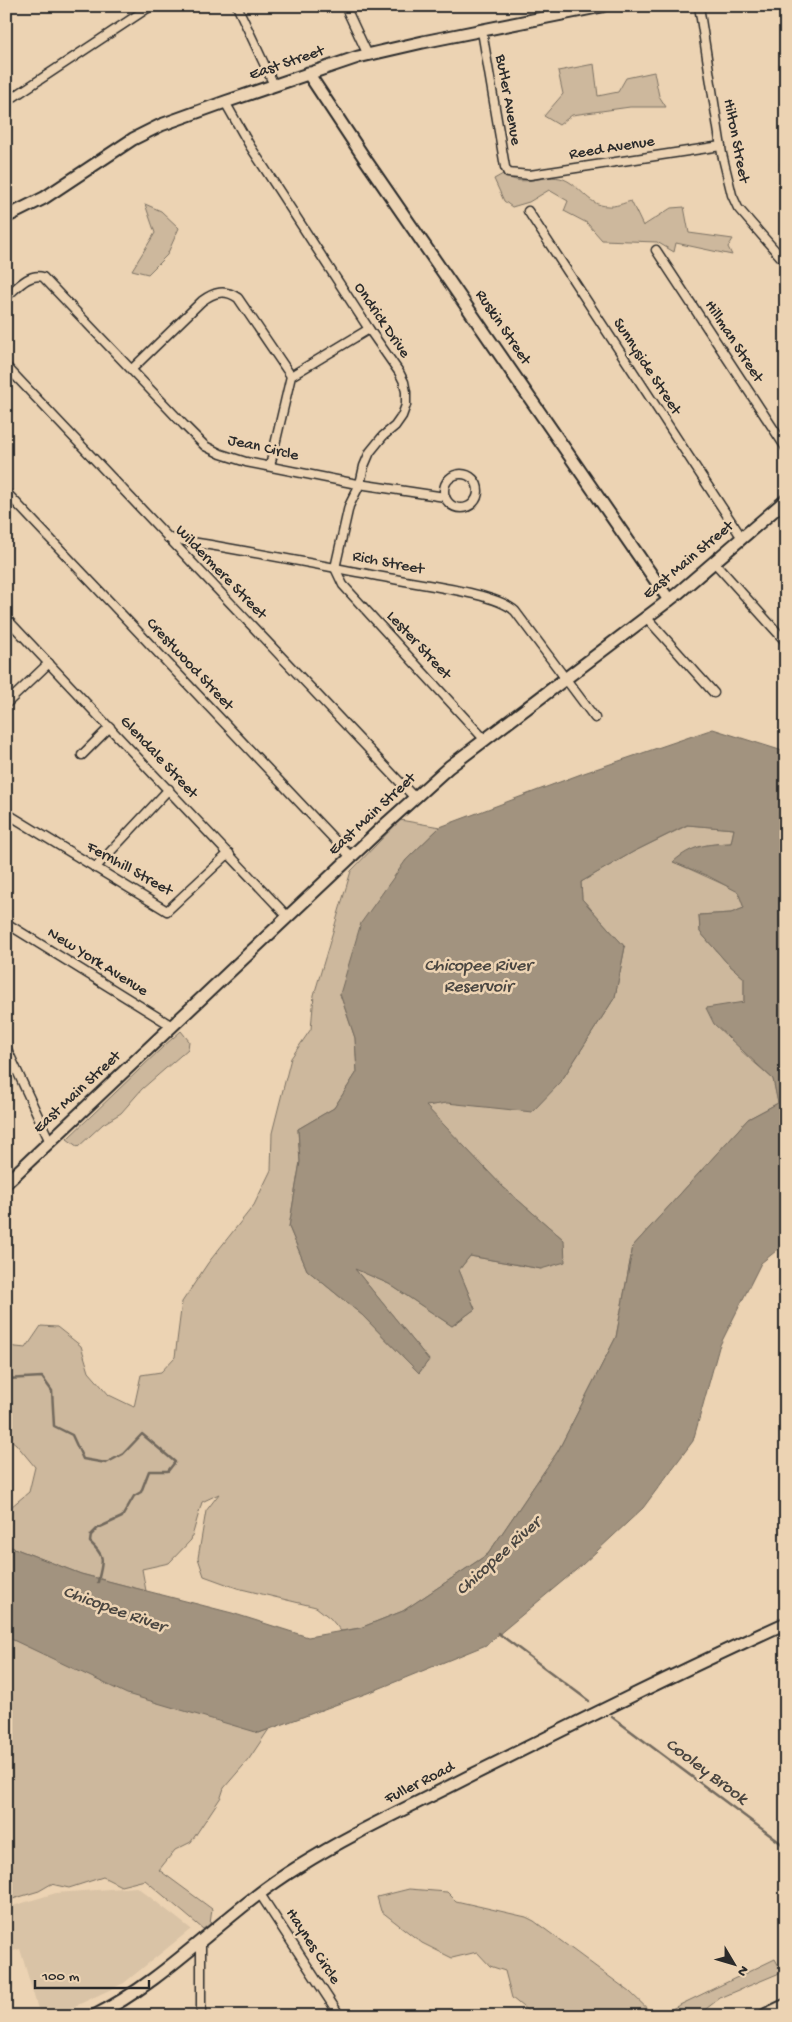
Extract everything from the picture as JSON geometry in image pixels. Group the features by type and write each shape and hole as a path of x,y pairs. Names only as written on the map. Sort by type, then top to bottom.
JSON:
{"highway":[{"path":"767,2016 786,2007"}],"main road":[{"name":"East Street","path":"6,217 44,198 133,139 161,125 225,102 368,55 482,30 560,10 602,6"},
{"name":"Ruskin Street","path":"308,74 669,600"},
{"name":"East Main Street","path":"6,1183 449,767 669,600 784,505"},
{"name":"Fuller Road","path":"94,2016 138,1991 260,1894 298,1867 375,1825 601,1711 721,1652 786,1623"}],"street":[{"path":"6,102 151,6"},
{"path":"238,6 274,85"},
{"path":"345,6 368,55"},
{"name":"Hilton Street","path":"699,6 721,146 732,195 738,208 786,263"},
{"name":"Butler Avenue","path":"482,30 505,167 508,173"},
{"name":"Ondrick Drive","path":"225,102 250,146 399,372 406,392 406,405 399,422 383,436 370,452 364,466 360,484 349,506 335,568"},
{"name":"Reed Avenue","path":"508,173 530,176 721,146"},
{"name":"Sunnyside Street","path":"528,211 742,538"},
{"name":"Hillman Street","path":"656,250 786,448"},
{"name":"Jean Circle","path":"6,297 28,278 36,275 43,277 206,446 221,454 246,462 360,484 445,497"},
{"path":"132,369 202,301 210,295 220,292 231,293 238,298 290,376 270,466"},
{"path":"290,376 369,329"},
{"name":"Wildermere Street","path":"6,366 415,798"},
{"name":"Jean Circle","path":"456,474 470,476 478,487 477,498 466,508 455,507 448,503 445,497 446,483 456,474"},
{"name":"Crestwood Street","path":"6,492 351,857"},
{"name":"Rich Street","path":"168,538 335,568 464,593 505,603 515,611 567,678 595,718"},
{"path":"714,562 786,642"},
{"name":"Lester Street","path":"335,568 342,584 485,740"},
{"path":"646,617 714,693"},
{"name":"Glendale Street","path":"6,618 288,917"},
{"path":"6,704 49,663"},
{"path":"82,755 110,727"},
{"path":"95,868 168,789"},
{"name":"Fernhill Street","path":"6,813 167,911 229,853"},
{"name":"New York Avenue","path":"6,923 172,1026"},
{"path":"6,1048 50,1142"},
{"name":"Haynes Circle","path":"260,1894 340,2016"},
{"path":"201,1940 201,2016"}],"shaded area":[{"path":"594,64 598,96 618,92 626,78 654,72 659,96 666,107 630,107 572,115 559,125 544,116 563,94 558,71"},
{"path":"786,162 786,201 780,192 785,185 780,163"},
{"path":"503,174 525,181 553,177 560,178 573,184 594,202 601,205 614,206 631,201 643,226 671,208 684,207 689,233 733,239 728,247 732,255 676,243 674,252 657,242 602,240 587,223 564,211 568,201 549,190 529,202 512,207 504,201 494,179"},
{"path":"145,204 161,211 179,228 167,255 148,274 132,270 155,233"},
{"path":"400,820 440,827 406,860 340,994 355,1038 357,1072 334,1108 298,1129 300,1162 289,1227 307,1270 362,1315 419,1373 429,1360 354,1268 389,1284 452,1326 475,1309 459,1270 470,1256 541,1269 564,1240 503,1187 425,1106 560,1083 615,997 625,947 582,899 581,882 633,852 688,825 734,829 731,843 715,844 693,849 674,862 738,891 744,908 731,913 699,915 700,932 727,963 744,978 744,1003 731,1004 740,1050 773,1079 778,1103 748,1119 633,1246 616,1337 558,1451 488,1554 403,1611 360,1628 341,1631 330,1618 316,1607 237,1588 204,1576 198,1558 206,1511 219,1494 202,1502 191,1540 169,1563 142,1569 146,1591 81,1574 6,1545 6,1511 29,1492 35,1467 16,1444 6,1436 6,1346 26,1348 41,1326 57,1327 81,1346 89,1372 109,1395 134,1407 141,1375 161,1372 175,1357 182,1302 208,1263 254,1205 271,1170 272,1133 291,1058 311,1029 314,995 351,871"},
{"path":"181,1031 189,1041 188,1049 142,1089 121,1113 103,1124 78,1147 67,1139 165,1045"},
{"path":"11,1639 259,1733 269,1729 249,1759 224,1788 221,1797 191,1842 175,1850 159,1870 212,1909 210,1924 203,1929 145,1880 121,1886 103,1877 69,1888 51,1884 39,1891 6,1901 6,1640"},
{"path":"137,1887 191,1929 124,1983 65,2011 50,2016 40,2016 20,1949 6,1953 6,1908 56,1893"},
{"path":"409,1889 447,1892 456,1901 526,1917 534,1921 630,1992 655,2016 534,2016 512,1998 505,1971 490,1966 477,1952 452,1958 422,1943 381,1911 377,1897"},
{"path":"775,1959 782,1972 720,1998 697,2016 657,2016"}],"water":[{"name":"Chicopee River Reservoir","path":"713,729 786,752 786,1243 761,1263 719,1347 693,1441 643,1508 582,1565 486,1645 373,1691 259,1733 127,1694 11,1639 6,1640 6,1545 81,1574 232,1613 308,1637 360,1628 403,1611 488,1554 558,1451 616,1337 633,1246 748,1119 778,1103 773,1079 714,1024 706,1008 744,1002 744,978 727,963 700,932 699,915 731,913 744,908 738,892 708,876 673,862 680,856 700,846 731,843 734,829 687,825 633,852 581,882 582,899 625,947 615,997 560,1083 532,1112 447,1103 426,1106 503,1187 564,1240 565,1262 541,1269 470,1256 459,1270 475,1309 452,1326 389,1284 355,1269 429,1360 419,1373 362,1315 307,1270 289,1227 300,1162 298,1129 334,1108 357,1072 355,1038 340,994 361,923 406,860 440,827 581,774"}],"waterway":[{"path":"6,1379 42,1377 52,1391 54,1426 72,1435 83,1459 106,1463 123,1454 142,1434 175,1462 168,1471 149,1471 141,1492 134,1496 122,1517 98,1528 91,1535 90,1542 99,1552 102,1560 98,1582"},
{"name":"Cooley Brook","path":"498,1633 589,1701"},
{"name":"Cooley Brook","path":"612,1717 786,1847"}],"water label":[{"name":"Chicopee River","path":"499,1557"},
{"name":"Chicopee River","path":"114,1610"}]}
